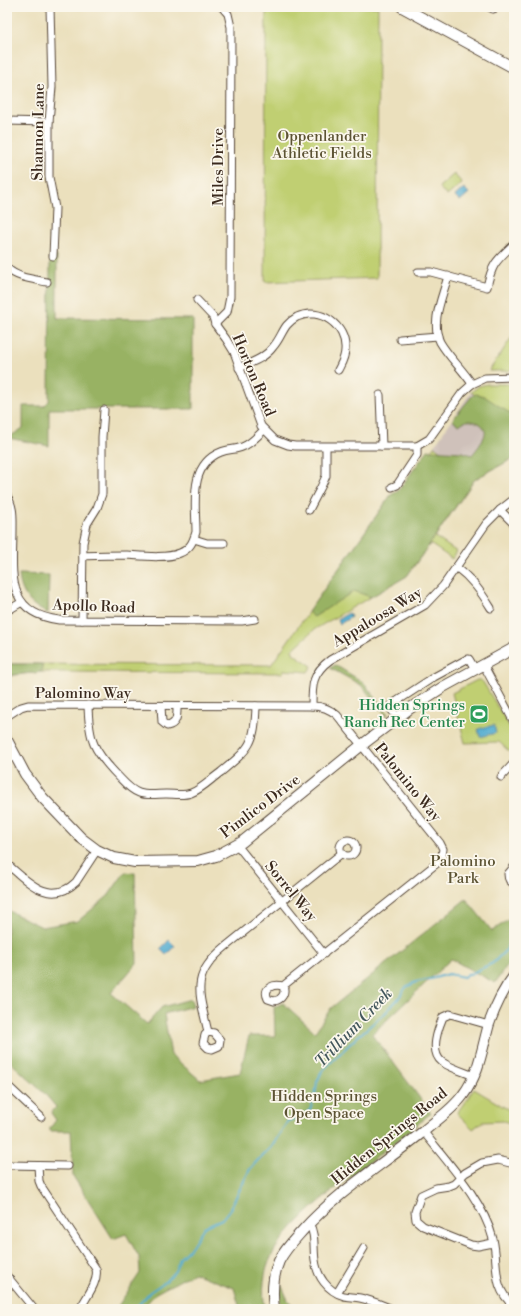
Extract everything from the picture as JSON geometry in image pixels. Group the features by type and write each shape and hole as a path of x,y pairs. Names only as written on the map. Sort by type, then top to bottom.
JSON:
{"street":[{"name":"Shannon Lane","path":"50,7 52,87 49,122 49,177 56,208 53,256"},
{"name":"Miles Drive","path":"215,324 228,312 230,297 231,27 228,14 222,7"},
{"path":"402,7 514,68"},
{"path":"489,7 493,9 499,7"},
{"path":"7,121 49,122"},
{"path":"418,272 431,272 487,286 493,264 514,244"},
{"path":"7,268 12,274 47,282"},
{"path":"448,276 436,318 438,336 440,342 472,384"},
{"name":"Horton Road","path":"197,300 213,318 215,324 234,352 258,420 264,430 275,440 288,445 326,447 417,446"},
{"path":"240,368 258,359 273,348 283,330 290,322 300,316 311,314 322,316 330,320 341,331 345,343 345,351 344,358 338,370"},
{"path":"400,339 438,336"},
{"path":"392,487 397,485 417,455 417,446 428,439 462,393 472,384 486,378 514,377"},
{"path":"380,395 382,446"},
{"path":"82,620 83,543 87,524 97,508 102,494 102,437 104,410"},
{"path":"83,556 171,556 185,551 190,546 196,532 196,484 201,469 212,457 221,452 248,445 264,430"},
{"path":"309,510 326,477 326,447"},
{"name":"Apollo Road","path":"7,496 13,512 13,578 15,590 22,602 31,611 44,617 59,620 242,621 255,619"},
{"name":"Appaloosa Way","path":"312,706 313,684 316,674 322,666 425,605 434,597 486,524 514,499"},
{"path":"500,510 514,524"},
{"path":"194,539 207,543 224,543"},
{"path":"456,567 479,588 491,608"},
{"path":"7,610 22,602"},
{"name":"Pimlico Drive","path":"7,740 25,774 42,796 81,838 97,850 114,858 135,862 189,862 209,858 237,845 408,709 479,666 514,648"},
{"path":"398,718 390,708 391,705 434,677 467,659 479,666 514,722"},
{"name":"Palomino Way","path":"7,716 21,707 28,705 322,706 337,715 440,843 443,854 441,860 283,986"},
{"path":"88,705 88,724 92,742 98,752 105,762 128,786 140,793 148,794 189,794 203,786 245,751 254,733 256,706"},
{"path":"161,706 162,722 167,726 176,722 177,706"},
{"path":"501,777 514,763"},
{"name":"Sorrel Way","path":"237,845 324,954"},
{"path":"7,864 37,889 47,892 56,892 72,886 76,882 97,850"},
{"path":"208,1032 200,993 202,976 209,961 342,853"},
{"path":"514,866 508,874 510,882 514,883"},
{"name":"Hidden Springs Road","path":"274,1309 273,1283 278,1265 288,1247 309,1223 330,1203 424,1131 456,1103 467,1089 481,1058 489,1025 500,999 514,976"},
{"path":"474,1076 442,1062 436,1051 438,1031 443,1017 450,1014 489,1025"},
{"path":"7,1085 41,1117"},
{"path":"424,1131 483,1213 493,1242 496,1274 500,1288 506,1300 514,1306"},
{"path":"493,1242 478,1246 468,1244 422,1226 416,1220 415,1212 421,1195 436,1188 454,1184 471,1169 482,1163 490,1160 498,1160 514,1164"},
{"path":"7,1165 68,1166"},
{"path":"38,1166 39,1181 41,1186 96,1269 96,1280 80,1309"},
{"path":"309,1223 313,1230 314,1259 320,1276 329,1288 344,1296 360,1298 392,1309"},
{"path":"337,1293 364,1248"},
{"path":"7,1276 34,1309"}],"shaded area":[{"path":"471,392 512,420 473,474 434,446"}],"green space":[{"name":"Oppenlander Athletic Fields","path":"266,7 378,7 377,278 265,282"},
{"path":"454,174 462,183 447,196 439,187"},
{"path":"50,256 57,256 57,318 193,319 193,409 49,409 49,446 8,438 23,428 23,406 44,406 49,401"},
{"path":"514,334 514,359 512,369 508,371 489,371"},
{"path":"488,384 508,384 512,387 514,405 514,458 475,479 435,537 457,552 452,559 430,544 407,576 315,629 292,650 294,654 312,666 308,672 284,670 283,673 42,672 13,675 7,678 7,664 271,665 391,495 398,495 434,446 473,474 511,421 471,392 479,386"},
{"path":"476,394 484,396 514,416 514,458 475,479 407,576 371,597 354,591 314,617 308,612 391,495 398,491 428,450 462,452 472,455 479,446 485,433 485,430 481,424 466,421 459,425 453,421 453,419 472,396"},
{"path":"19,574 49,575 48,613 36,607 24,593"},
{"path":"7,664 42,664 42,672 13,675 7,678"},
{"path":"335,665 363,682 387,712 387,716 361,685 330,668"},
{"name":"Hidden Springs Ranch Rec Center","path":"477,680 481,680 483,682 514,734 514,752 512,754 499,742 465,743 452,693"},
{"name":"Hidden Springs Open Space","path":"125,872 135,873 137,963 111,993 147,1024 162,1007 191,999 193,1006 164,1014 171,1055 200,1080 240,1073 249,1036 275,1036 274,1007 283,1003 315,1032 331,1008 466,899 492,931 514,916 514,955 495,983 451,959 372,1034 431,1113 324,1198 304,1216 279,1243 269,1261 265,1275 265,1309 240,1309 234,1288 194,1273 156,1293 142,1309 116,1309 140,1273 139,1257 126,1234 113,1239 73,1176 71,1131 50,1131 50,1128 56,1120 51,1113 56,1107 45,1094 7,1059 7,910 42,927 78,921 108,896"},
{"path":"474,1089 514,1113 514,1124 503,1121 482,1122 473,1129 457,1113"},
{"path":"279,1280 288,1300 296,1309 282,1309 280,1302"}],"water":[{"path":"464,188 469,193 460,201 455,196"},
{"path":"349,613 351,617 340,624 338,619"},
{"path":"494,725 496,733 480,737 478,729"},
{"path":"169,940 175,946 166,955 160,949"}],"waterway":[{"name":"Trillium Creek","path":"135,1309 150,1292 166,1281 175,1271 180,1258 191,1247 204,1227 222,1219 230,1209 250,1169 271,1147 288,1121 300,1117 310,1110 315,1095 317,1082 322,1071 356,1038 385,1013 398,999 406,987 416,982 448,974 464,977 493,963 507,949 512,933 514,932"}],"place":[{"name":"Hidden Springs Ranch Rec Center","path":"479,714"}],"park label":[{"name":"Palomino Park","path":"463,870"}]}
